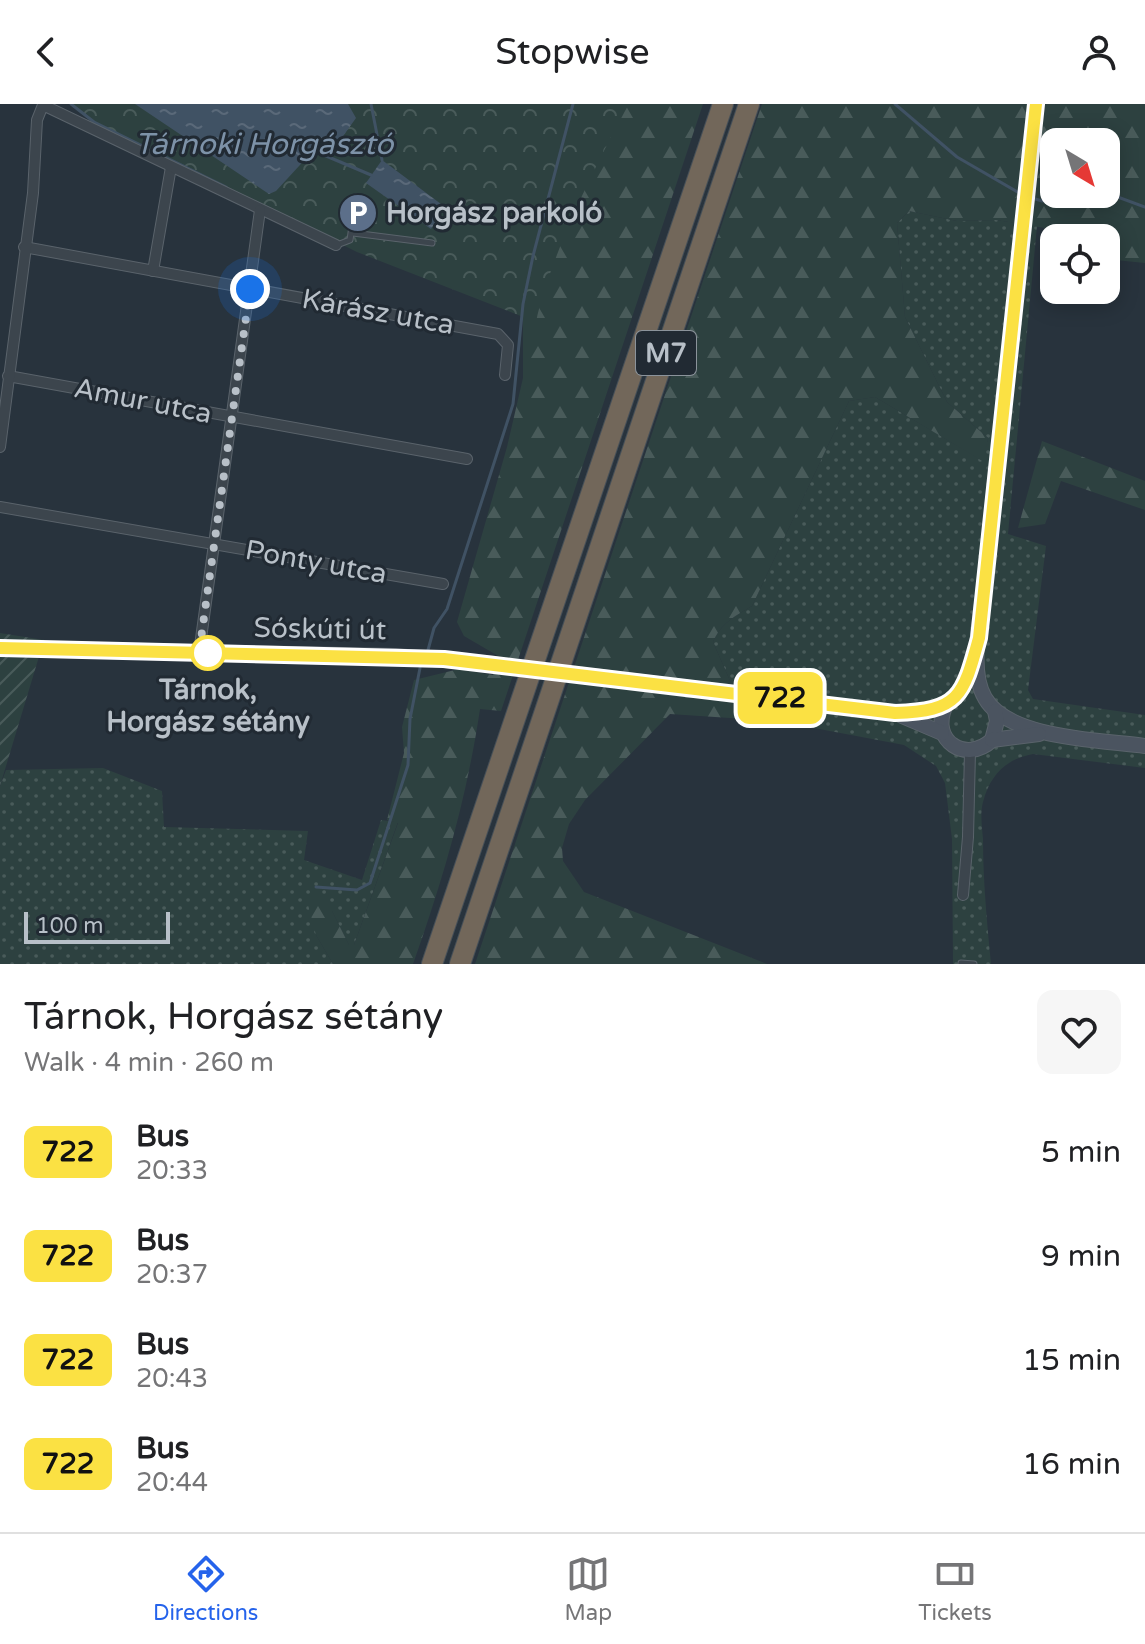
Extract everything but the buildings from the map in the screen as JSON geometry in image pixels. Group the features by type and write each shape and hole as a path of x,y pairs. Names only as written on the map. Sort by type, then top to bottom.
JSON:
{"highway":[{"name":"M7","path":"432,964 723,104"},
{"name":"M7","path":"460,964 749,104"}],"main road":[{"path":"992,740 996,731 979,677 979,638 1036,104"},
{"path":"942,733 940,723 970,673 979,638"},
{"name":"Sóskúti út","path":"0,648 395,656 495,664"},
{"path":"593,676 895,713 942,733 956,749 970,751 992,740 1049,733"},
{"path":"895,713 950,702 966,694 990,705 1016,724 1049,733 1145,746"}],"street":[{"path":"0,447 35,182 37,120 43,105 336,245"},
{"path":"153,271 171,167"},
{"path":"199,653 260,210"},
{"name":"Kárász utca","path":"24,247 498,334 508,345 505,375"},
{"name":"Amur utca","path":"8,376 467,459"},
{"name":"Ponty utca","path":"0,507 443,584"},
{"path":"963,895 970,751"}],"lane":[{"path":"336,245 347,244 353,233 356,197"},
{"path":"353,233 432,243"},
{"path":"961,963 974,964"}],"green space":[{"path":"71,104 629,104 563,240 536,322 357,252 95,122"},
{"path":"570,104 703,104 501,711 480,709 453,838 413,964 333,964 316,935 307,901 318,895 332,911 349,945 354,945 398,823 387,820 404,753 402,727 414,680 459,669 493,675 500,657 464,636 457,622 507,447 523,378 523,317"},
{"path":"762,104 1145,104 1145,263 1120,260 1120,224 1040,224 1040,227 996,220 957,221 909,211 897,223 905,317 947,402 988,438 984,462 875,397 849,401 752,606 724,625 713,642 731,683 783,695 777,721 670,714 585,800 569,824 562,848 563,861 584,892 767,964 475,964"},
{"path":"909,211 957,221 996,220 1037,226 1008,534 1046,546 1028,690 1033,699 1145,715 1145,768 1033,754 1007,764 990,784 981,816 991,964 953,964 952,839 945,783 936,766 904,745 777,721 782,695 731,683 713,642 724,625 752,606 849,401 875,397 983,461 988,438 947,402 905,317 897,223"},
{"path":"1042,441 1145,481 1145,510 1061,481 1045,524 1018,528"},
{"path":"0,633 44,640 0,786"},
{"path":"103,768 162,791 164,827 308,831 304,860 362,880 381,820 398,822 354,945 349,945 332,911 316,935 333,964 0,964 0,786 6,770"}],"water":[{"name":"Tárnoki Horgásztó","path":"135,104 348,104 356,118 341,139 322,141 276,191 269,194"},
{"path":"382,160 445,207 431,229 366,183"}],"waterway":[{"path":"71,104 94,122 226,187"},
{"path":"371,104 382,160"},
{"path":"428,650 434,628 447,609 513,404 523,304 573,104"},
{"path":"895,104 957,157 1021,194"},
{"path":"312,150 371,175"},
{"path":"1032,198 1042,201 1115,196 1145,207"},
{"path":"316,887 357,890 370,883 408,765 410,719 420,668"}],"tunnel":[{"path":"495,664 593,676"}],"bus line":[{"name":"722","path":"0,648 444,659 895,713 927,712 945,707 956,697 970,673 979,638 1036,104"}],"place":[{"name":"Horgász parkoló","path":"358,213"},
{"name":"Tárnok, Horgász sétány","path":"208,653"}],"route":[{"path":"208,653 199,653 250,289"}]}
